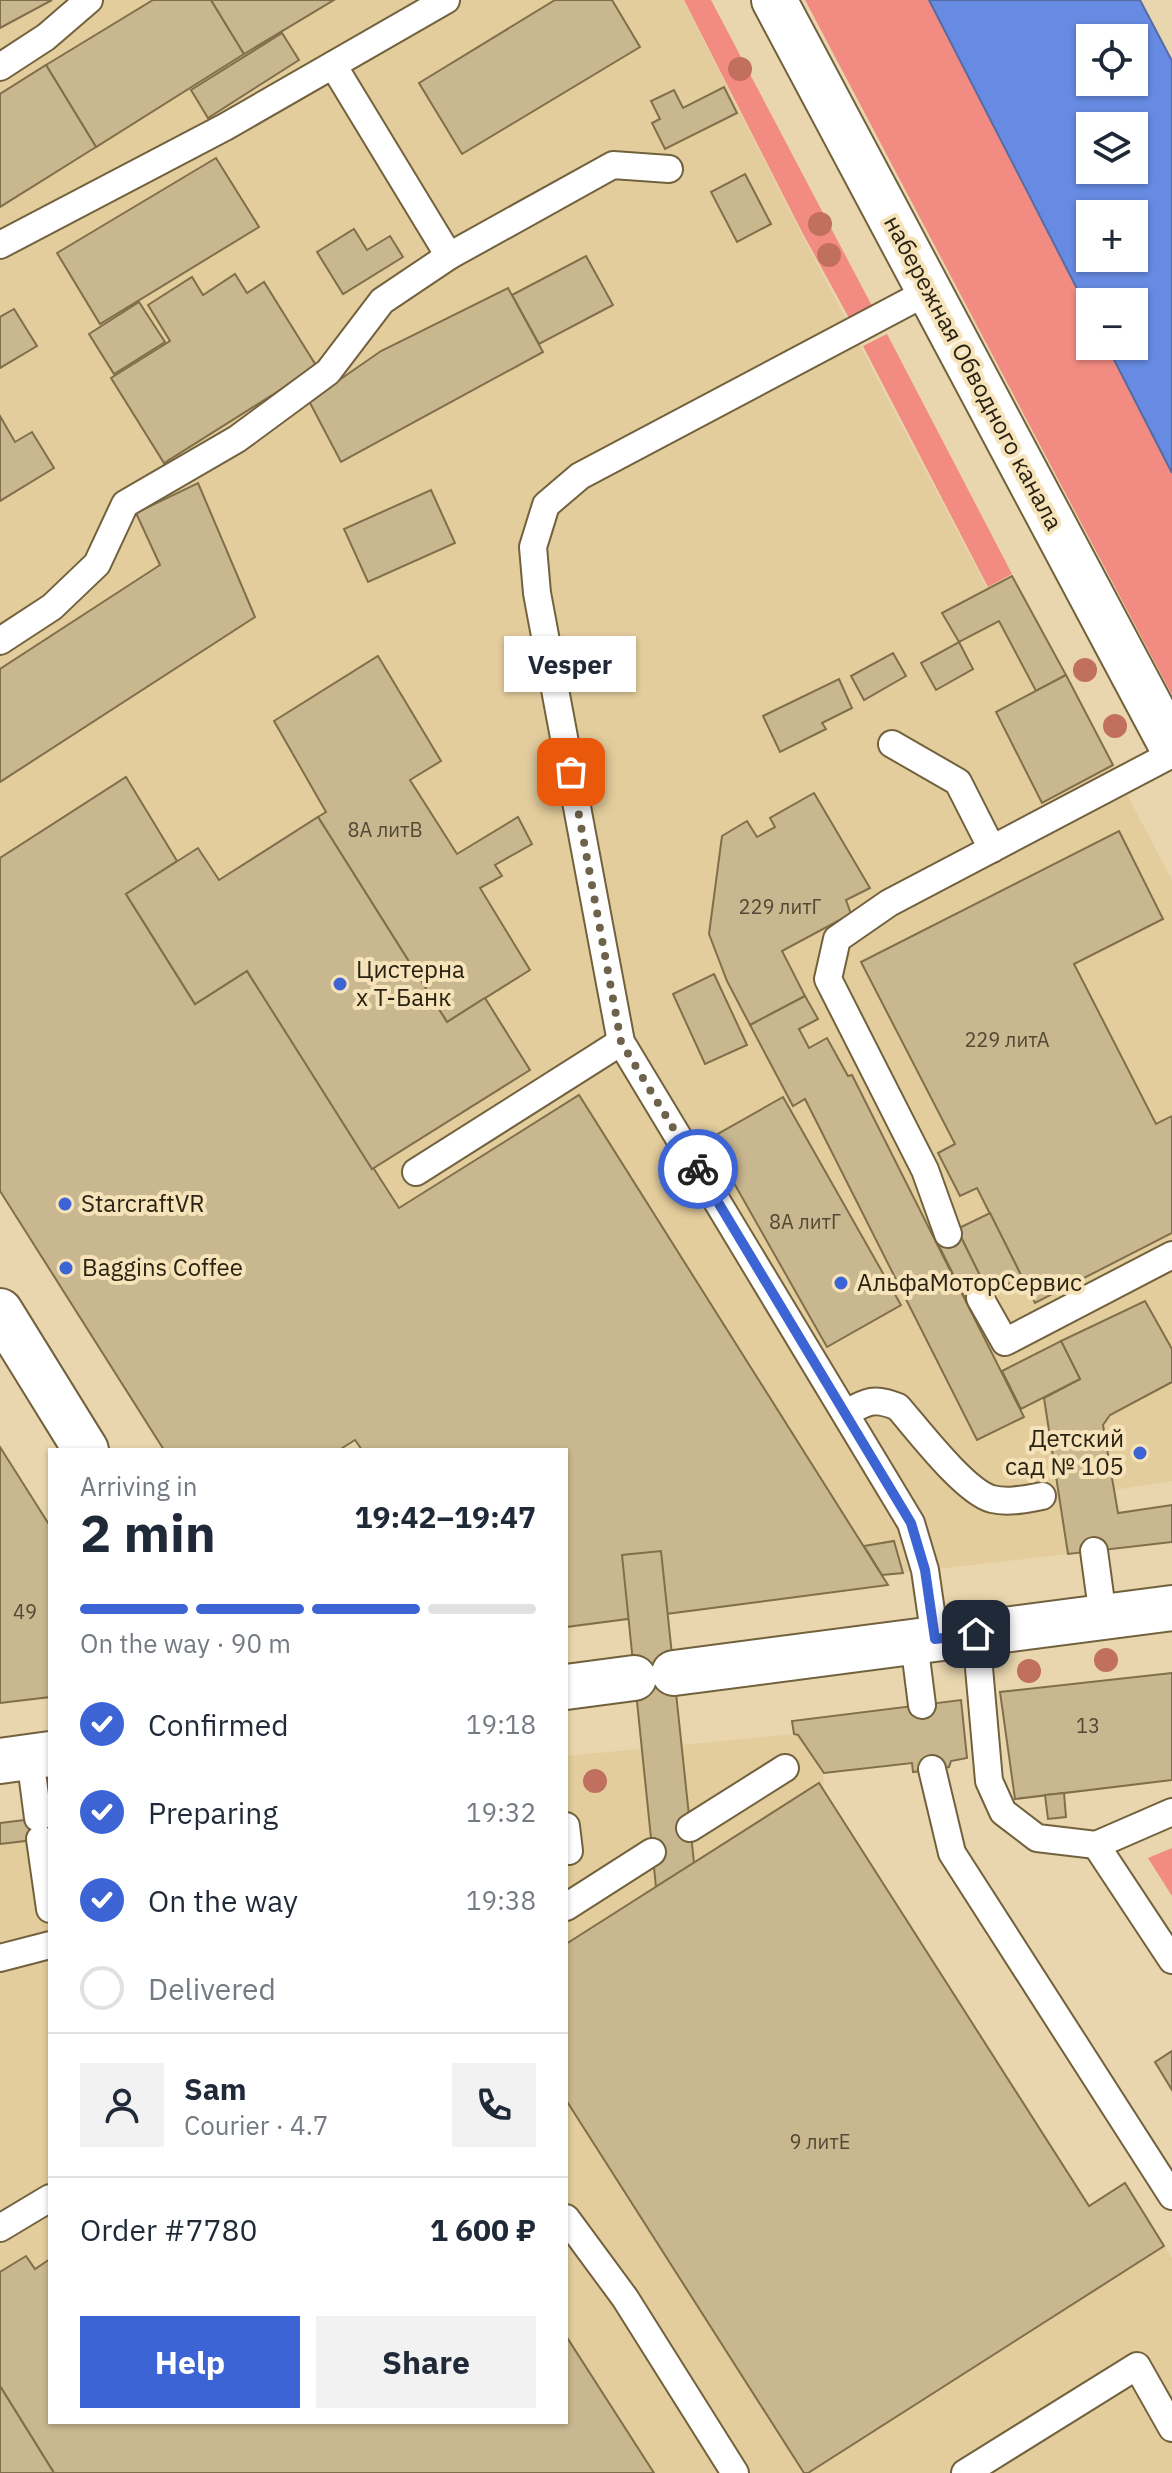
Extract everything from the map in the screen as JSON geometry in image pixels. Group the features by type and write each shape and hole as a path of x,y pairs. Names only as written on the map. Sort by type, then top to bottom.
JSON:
{"street":[{"name":"набережная Обводного канала","path":"774,0 1172,747"},
{"path":"0,1311 85,1448"},
{"path":"568,1687 1172,1608"}],"lane":[{"path":"0,67 46,37 89,0"},
{"path":"0,245 225,127 446,0"},
{"path":"333,65 449,256"},
{"path":"0,641 52,607 97,564 125,504 237,439 328,372 382,301 449,256 613,165 669,169"},
{"path":"929,291 580,476 546,505 533,547 537,593 621,1042 911,1523 942,1638 989,1781 1003,1812 1037,1838 1096,1845 1172,1812"},
{"path":"892,744 958,782 992,849"},
{"path":"948,1234 925,1170 828,979 837,939 889,903 1172,754"},
{"path":"416,1172 621,1042"},
{"path":"980,1298 1005,1342 1172,1255"},
{"path":"846,1413 863,1403 881,1400 898,1407 972,1489 990,1498 1008,1501 1042,1496"},
{"path":"1094,1551 1103,1617"},
{"path":"922,1705 942,1638"},
{"path":"27,1757 48,1894"},
{"path":"690,1828 785,1768"},
{"path":"932,1769 952,1853 1172,2196"},
{"path":"1096,1845 1172,1960"},
{"path":"568,1906 652,1852"},
{"path":"0,1958 48,1946"},
{"path":"0,2228 48,2199"},
{"path":"568,2221 625,2298 735,2473"},
{"path":"965,2473 1137,2366 1172,2428"}],"shaded area":[{"path":"0,0 683,0 987,588 1012,576 1172,880 1172,1349 1145,1301 1061,1341 1080,1379 1044,1398 1068,1554 883,1575 888,1585 568,1627 568,1448 361,1448 355,1440 342,1448 163,1448 0,1191"},
{"path":"684,0 711,0 872,306 849,318"},
{"path":"805,0 929,0 1077,288 1076,360 1114,360 1172,473 1172,695"},
{"path":"887,334 1012,574 988,587 863,346"},
{"name":"Детский сад № 105","path":"1172,1382 1172,1481 1114,1490 1103,1425 1110,1415"},
{"path":"798,1735 824,1773 823,1790 1089,2206 1125,2183 1172,2258 1172,2473 0,2473 0,1823 48,1817 48,2424 568,2424 568,1756"},
{"path":"1172,1848 1172,1896 1148,1858"}],"water":[{"path":"929,0 1140,0 1172,61 1172,473 1114,360 1148,360 1148,288 1077,288"}],"building":[{"path":"0,0 52,0 0,28"},
{"path":"153,0 211,0 244,54 96,147 46,65"},
{"path":"211,0 334,0 244,54"},
{"path":"555,0 612,0 640,47 462,154 419,83"},
{"path":"282,33 299,60 208,118 191,90"},
{"path":"46,65 96,147 0,207 0,94"},
{"path":"724,87 737,113 665,149 652,123 660,119 651,101 674,90 683,108"},
{"path":"216,158 259,227 100,324 57,253"},
{"path":"745,174 771,224 737,242 711,192"},
{"path":"354,229 367,250 390,236 403,257 343,294 317,252"},
{"path":"586,256 613,305 539,344 512,295"},
{"path":"235,274 247,293 264,282 317,367 164,463 111,378 170,341 148,305 192,277 203,295"},
{"path":"508,288 543,352 341,462 309,401 381,351"},
{"path":"139,302 165,342 114,374 89,334"},
{"path":"14,309 37,346 0,368 0,317"},
{"path":"0,416 15,442 32,432 54,468 0,501"},
{"path":"198,483 255,617 0,782 0,669 160,565 136,513"},
{"path":"431,490 455,543 368,582 344,529"},
{"path":"1012,576 1066,675 1036,691 999,621 959,642 942,613"},
{"path":"959,642 973,669 936,690 921,663"},
{"path":"893,653 906,676 864,700 851,676"},
{"path":"378,656 441,761 410,780 457,854 518,817 532,844 495,865 502,876 480,888 530,970 447,1022 318,817 326,812 274,721"},
{"path":"1066,675 1113,765 1042,803 996,712"},
{"path":"839,679 852,708 822,723 826,729 780,752 763,716"},
{"path":"126,777 177,861 126,894 195,1004 247,971 399,1208 579,1095 888,1585 568,1627 568,1448 361,1448 355,1440 342,1448 163,1448 0,1191 0,858"},
{"path":"814,793 870,888 846,900 851,914 782,951 805,996 750,1025 727,981 709,934 722,836 747,821 757,837 775,827 770,818"},
{"name":"Цистерна х Т-Банк","path":"318,817 447,1022 485,998 530,1070 372,1169 247,971 195,1004 126,894 198,848 219,880"},
{"path":"1119,831 1163,919 1074,964 1156,1124 1172,1116 1172,1233 1035,1303 977,1188 960,1196 938,1153 955,1144 861,962"},
{"path":"714,974 747,1045 705,1064 673,994"},
{"path":"805,996 818,1019 799,1029 809,1048 827,1038 848,1076 852,1075 1024,1417 977,1440 805,1099 793,1106 750,1025"},
{"path":"783,1097 901,1305 827,1347 709,1139"},
{"path":"990,1213 1022,1277 989,1294 957,1229"},
{"path":"957,1229 989,1294 968,1304 936,1240"},
{"path":"1145,1301 1172,1349 1172,1382 1110,1415 1103,1425 1118,1513 1172,1505 1172,1542 1068,1554 1044,1398 1080,1379 1061,1341"},
{"path":"1061,1341 1080,1379 1021,1409 1002,1371"},
{"path":"0,1447 48,1523 48,1697 0,1703"},
{"path":"894,1541 903,1573 882,1575 864,1546"},
{"path":"661,1551 694,1863 656,1887 622,1555"},
{"path":"1172,1673 1172,1780 1015,1799 1000,1692"},
{"path":"961,1700 967,1758 951,1761 949,1767 913,1772 912,1763 824,1773 798,1735 794,1734 792,1721"},
{"path":"819,1783 1089,2206 1125,2183 1164,2246 804,2473 568,2103 568,1943"},
{"path":"1064,1793 1066,1817 1048,1819 1045,1795"},
{"path":"48,1817 48,1838 0,1844 0,1823"},
{"path":"1172,2051 1172,2090 1155,2062"},
{"path":"26,2256 35,2269 48,2260 48,2424 568,2424 568,2339 654,2473 54,2473 0,2386 0,2272"},
{"path":"0,2386 54,2473 0,2473"}],"way so far":[{"path":"571,772 621,1042 698,1169"}],"place":[{"name":"Vesper","path":"571,772"},
{"name":"Цистерна х Т-Банк","path":"340,984"},
{"name":"StarcraftVR","path":"65,1204"},
{"name":"Baggins Coffee","path":"66,1268"},
{"name":"АльфаМоторСервис","path":"841,1283"},
{"name":"Детский сад № 105","path":"1140,1453"}],"route":[{"path":"698,1169 911,1523 925,1570 935,1639 976,1634"}]}
